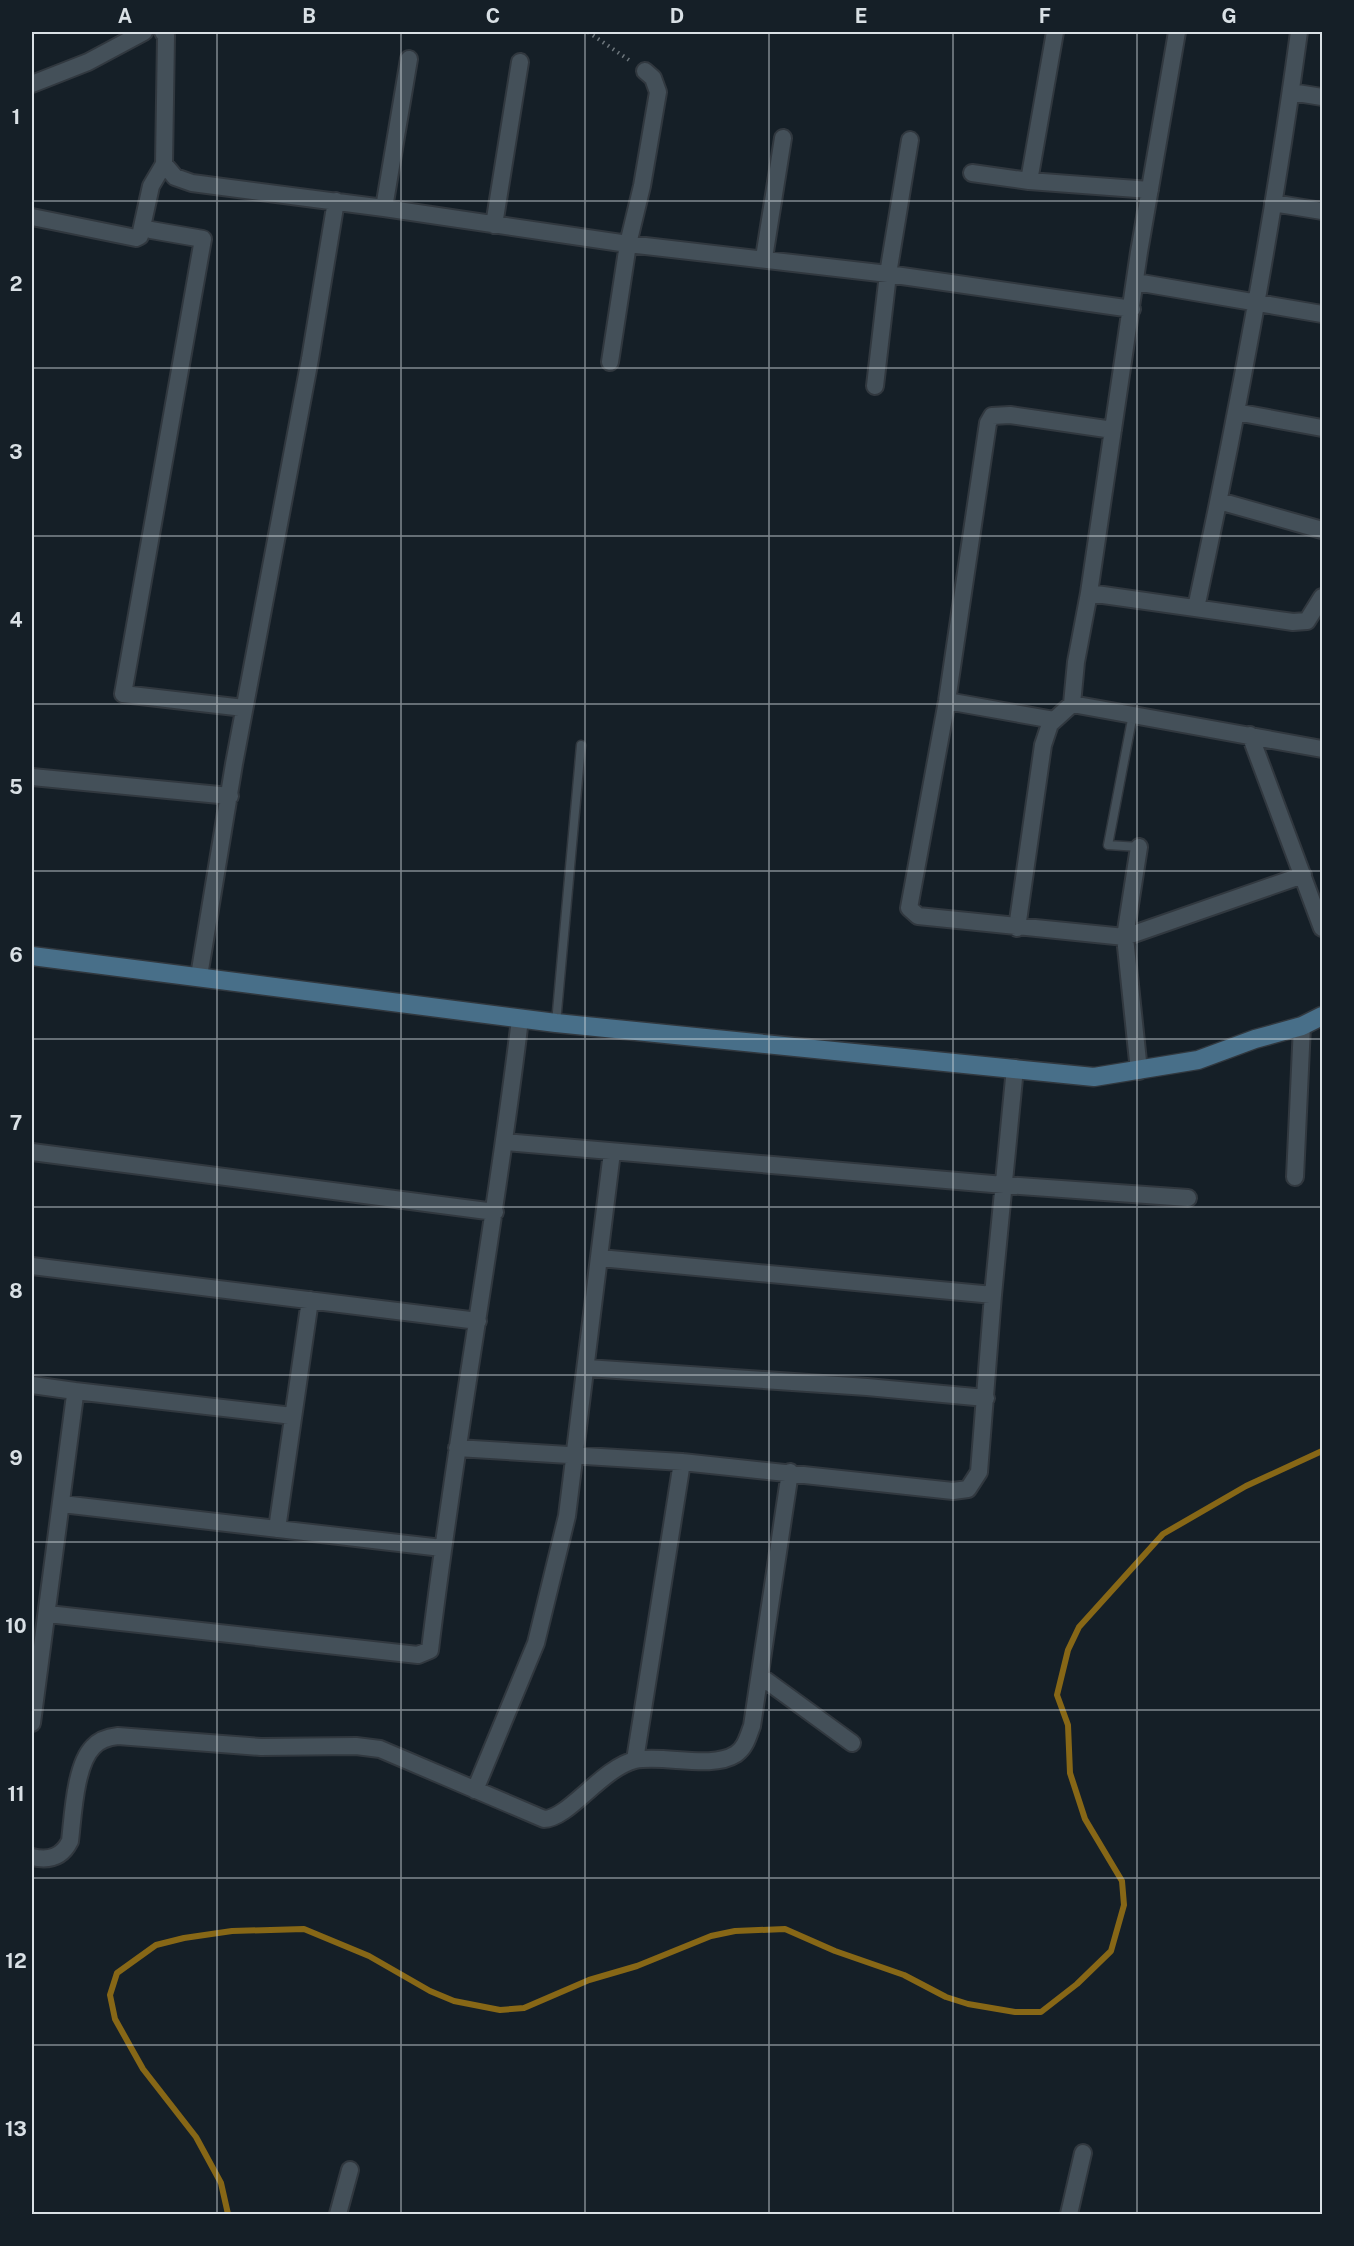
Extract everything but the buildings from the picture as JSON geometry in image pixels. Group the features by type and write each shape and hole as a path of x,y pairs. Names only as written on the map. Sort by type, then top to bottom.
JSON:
{"main road":[{"path":"32,956 520,1019 1094,1077 1198,1060 1255,1039 1302,1026 1323,1016"}],"street":[{"path":"32,84 88,62 144,32"},
{"path":"32,217 136,238 140,236 151,186 164,164 166,36 164,32"},
{"path":"1029,181 1055,32"},
{"path":"1017,928 1043,745 1054,720 1072,704 1076,662 1089,593 1150,190 1177,32"},
{"path":"1196,608 1236,412 1273,203 1299,32"},
{"path":"384,208 409,59"},
{"path":"495,225 520,62"},
{"path":"610,362 628,244 642,186 658,92 653,78 645,71"},
{"path":"1291,92 1323,97"},
{"path":"764,258 783,138"},
{"path":"875,386 888,274 910,140"},
{"path":"164,164 175,177 192,183 336,201 628,244 764,258 1132,309"},
{"path":"972,173 1029,181 1150,190"},
{"path":"199,976 244,708 310,358 336,201"},
{"path":"1273,203 1323,211"},
{"path":"151,230 203,239 123,694 244,708"},
{"path":"1136,282 1323,314"},
{"path":"1236,412 1323,428"},
{"path":"1113,430 1010,415 992,416 985,440 947,701 909,908 911,913 918,916 1017,928 1125,937 1303,875"},
{"path":"1219,501 1323,530"},
{"path":"1089,593 1293,622 1307,621 1321,604"},
{"path":"947,701 1054,720"},
{"path":"1072,704 1133,713 1323,749"},
{"path":"1250,735 1323,928"},
{"path":"32,777 230,796"},
{"path":"1140,847 1125,937 1140,1071"},
{"path":"48,1614 421,1655 430,1650 442,1548 506,1142 520,1019"},
{"path":"1295,1177 1302,1026"},
{"path":"457,1448 682,1462 953,1491 968,1489 980,1472 993,1295 1015,1068"},
{"path":"506,1142 1004,1185 1188,1198"},
{"path":"32,1152 495,1212"},
{"path":"475,1790 536,1643 567,1516 612,1152"},
{"path":"600,1258 993,1295"},
{"path":"32,1266 478,1321"},
{"path":"277,1529 310,1300"},
{"path":"587,1368 856,1386 986,1398"},
{"path":"32,1385 293,1416"},
{"path":"32,1723 48,1614 75,1391"},
{"path":"635,1760 682,1462"},
{"path":"32,1857 55,1858 66,1850 70,1841 85,1759 93,1747 105,1738 118,1736 211,1744 356,1746 380,1749 535,1816 552,1819 560,1816 582,1793 603,1778 635,1760 721,1759 737,1754 745,1744 752,1726 790,1472"},
{"path":"62,1504 442,1548"},
{"path":"760,1676 852,1743"},
{"path":"1069,2214 1083,2152"},
{"path":"338,2214 350,2170"}],"lane":[{"path":"1133,713 1108,845 1140,847"},
{"path":"556,1023 581,745"}],"path":[{"path":"588,32 645,71"}],"waterway":[{"path":"228,2214 221,2183 196,2137 143,2069 115,2019 110,1995 117,1973 156,1945 184,1938 232,1931 304,1929 369,1956 430,1991 454,2001 500,2010 524,2008 589,1980 637,1966 711,1936 735,1931 785,1929 835,1951 904,1975 946,1997 968,2004 1015,2012 1041,2012 1077,1984 1111,1951 1124,1905 1122,1881 1085,1819 1070,1773 1068,1725 1057,1695 1068,1650 1079,1627 1163,1534 1246,1486 1322,1451"}]}
